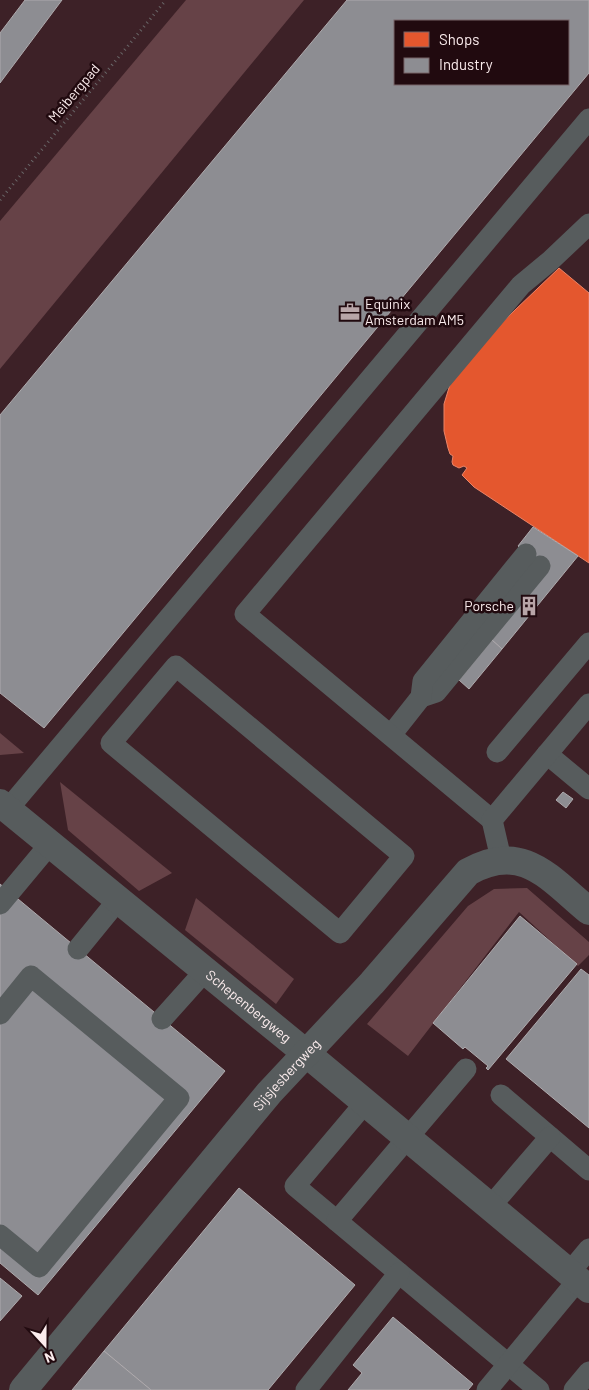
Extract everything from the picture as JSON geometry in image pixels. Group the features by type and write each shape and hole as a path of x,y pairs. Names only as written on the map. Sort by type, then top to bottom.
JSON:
{"street":[{"name":"Schepenbergweg","path":"4,806 307,1054 579,1281"},
{"path":"501,859 516,860 536,869 589,911"},
{"name":"Sijsjesbergweg","path":"22,1390 270,1093 372,982 462,878 468,872 484,863 501,859"}],"lane":[{"path":"4,806 589,119"},
{"path":"501,859 492,820 245,614 521,285 589,224"},
{"path":"391,736 420,697 436,692 533,560"},
{"path":"497,752 589,643"},
{"path":"176,666 404,856 340,933 111,743 176,666"},
{"path":"492,820 589,704"},
{"path":"547,754 589,789"},
{"path":"0,904 50,844"},
{"path":"78,949 118,900"},
{"path":"162,1019 204,971"},
{"path":"0,1014 31,976 179,1098 39,1267 0,1236"},
{"path":"337,1221 466,1069"},
{"path":"501,1095 589,1170"},
{"path":"365,1103 295,1186 539,1390"},
{"path":"490,1207 550,1137"},
{"path":"487,1390 579,1281 589,1249"},
{"path":"306,1390 399,1273"},
{"path":"574,1390 589,1372"}],"path":[{"name":"Meibergpad","path":"0,200 166,0"}],"shaded area":[{"path":"186,0 304,0 0,369 0,221"},
{"path":"0,733 24,753 0,755"},
{"path":"60,782 172,873 139,891 68,830"},
{"path":"527,888 589,942 589,955 578,966 519,912 408,1056 367,1024 468,906 494,889"},
{"path":"196,898 294,979 276,1004 185,930"}],"building: Shops":[{"path":"559,268 589,293 589,563 474,487 462,475 467,468 464,466 459,468 453,465 453,456 450,454 444,431 444,404 452,378 471,352"}],"building: Industry":[{"path":"25,0 62,0 0,83 0,33"},
{"path":"347,0 589,0 589,73 44,728 0,693 0,415"},
{"name":"Porsche","path":"533,527 578,556 502,649 492,640 540,566 518,546"},
{"path":"492,640 502,649 469,689 459,680"},
{"path":"563,792 573,799 566,808 556,800"},
{"path":"0,884 225,1071 38,1295 0,1263"},
{"path":"520,916 577,964 488,1070 486,1068 488,1066 465,1047 463,1049 433,1023"},
{"path":"581,969 589,975 589,1128 506,1059"},
{"path":"239,1188 355,1285 268,1390 151,1390 104,1351"},
{"path":"0,1278 22,1296 0,1321"},
{"path":"393,1317 473,1384 468,1390 348,1390 362,1373 353,1365"},
{"path":"104,1351 151,1390 72,1390"}],"place":[{"name":"Equinix Amsterdam AM5","path":"350,312"},
{"name":"Porsche","path":"529,606"}]}
